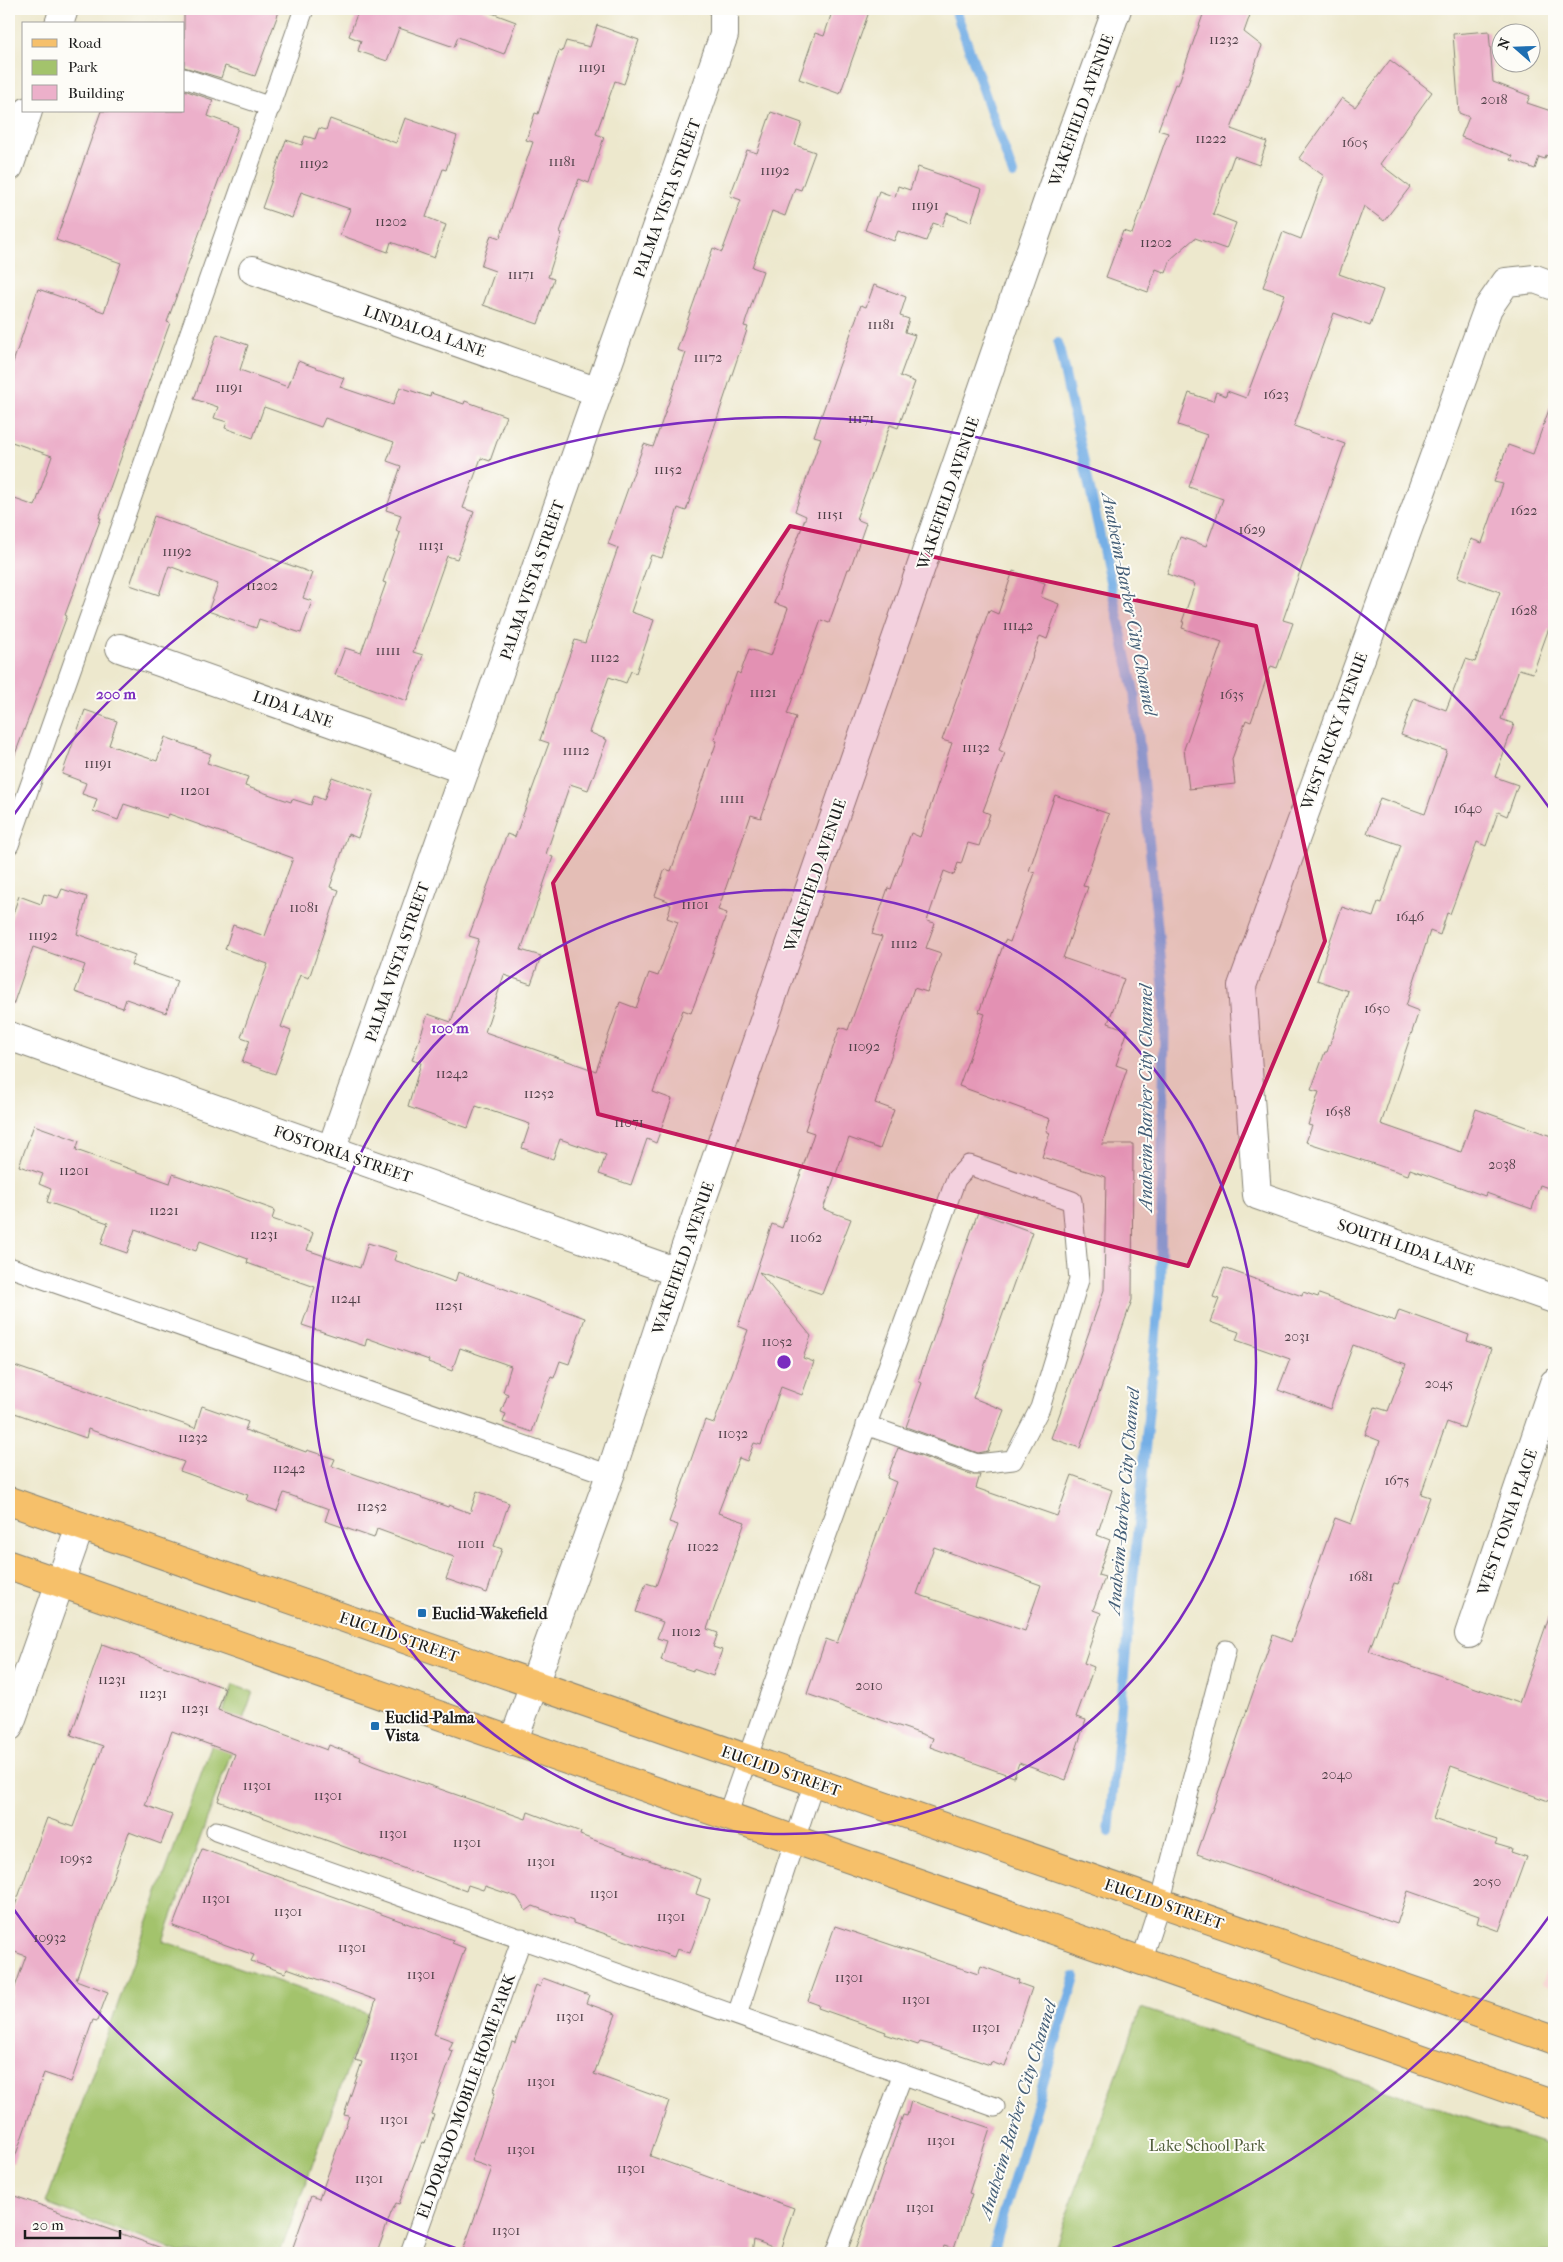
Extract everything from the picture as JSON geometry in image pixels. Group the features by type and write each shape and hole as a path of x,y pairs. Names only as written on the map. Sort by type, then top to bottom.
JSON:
{"main road":[{"name":"EUCLID STREET","path":"9,1500 1554,2040"},
{"path":"9,1566 1554,2105"}],"street":[{"path":"60,22 64,9"},
{"name":"PALMA VISTA STREET","path":"331,1150 724,35 724,9"},
{"name":"WAKEFIELD AVENUE","path":"513,1742 610,1475 677,1272 1065,151 1117,9"},
{"path":"9,167 28,112"},
{"name":"LINDALOA LANE","path":"253,270 598,392"},
{"name":"WEST RICKY AVENUE","path":"1257,1195 1242,986 1488,308 1506,282 1535,279 1554,286"},
{"name":"LIDA LANE","path":"120,648 465,770"},
{"name":"FOSTORIA STREET","path":"9,1036 677,1272"},
{"name":"SOUTH LIDA LANE","path":"1257,1195 1554,1299"},
{"name":"WEST TONIA PLACE","path":"1469,1634 1554,1383"},
{"path":"9,1727 16,1683 59,1583 80,1526"}],"lane":[{"path":"9,845 304,9"},
{"path":"185,78 271,107"},
{"path":"727,1816 746,1758 866,1425 956,1179 969,1165 1072,1201 1079,1280 1040,1408 1013,1460 977,1464 866,1425"},
{"path":"9,1267 610,1475"},
{"path":"1141,1961 1160,1903 1226,1650"},
{"path":"737,2014 814,1782"},
{"path":"216,1831 995,2107"},
{"name":"EL DORADO MOBILE HOME PARK","path":"410,2253 522,1938"},
{"path":"836,2253 903,2074"}],"highlighted area":[{"path":"790,526 1256,626 1325,941 1188,1266 598,1114 553,883"}],"shaded area":[{"path":"1554,1949 1554,1989 1542,1984"}],"green space":[{"path":"233,1685 253,1692 163,1941 368,2013 280,2253 181,2253 46,2203"},
{"name":"Lake School Park","path":"1141,2008 1554,2147 1554,2253 1053,2253"}],"building":[{"path":"184,9 280,9 255,76 225,66 221,78 185,67"},
{"path":"355,9 481,9 516,22 504,54 458,37 454,47 399,28 387,61 358,51 361,41 349,36 357,14 354,13"},
{"path":"833,9 870,9 840,94 799,79 815,33 824,36"},
{"path":"1205,9 1234,9 1250,15 1244,32 1262,46 1231,129 1267,142 1259,165 1234,156 1213,214 1236,223 1226,249 1195,238 1171,259 1166,273 1156,269 1148,292 1106,277 1123,231 1132,234 1168,133 1158,130 1175,84 1178,85"},
{"path":"597,25 639,40 624,84 615,81 596,134 604,137 589,183 579,179 560,232 562,233 548,277 554,279 538,324 483,305 495,271 481,266 491,235 500,238 533,142 526,140 535,113 538,114 559,51 562,52 566,41 590,47"},
{"path":"1489,31 1490,72 1492,72 1493,82 1530,96 1527,103 1554,112 1554,158 1546,155 1545,159 1539,157 1535,169 1511,160 1513,156 1461,137 1469,117 1459,113 1453,34"},
{"path":"1390,60 1432,92 1380,164 1410,187 1384,221 1364,206 1339,274 1383,290 1370,326 1334,313 1294,426 1345,444 1283,620 1293,623 1277,668 1271,666 1251,722 1246,720 1232,759 1235,784 1189,789 1184,749 1222,642 1182,628 1184,622 1182,622 1195,584 1167,574 1180,537 1206,546 1223,499 1189,487 1207,435 1178,425 1189,393 1213,401 1216,392 1226,396 1227,391 1246,398 1285,294 1263,287 1283,232 1301,239 1324,176 1299,158 1342,98 1355,107"},
{"path":"185,90 213,100 208,116 238,127 167,322 170,323 99,518 101,518 65,615 67,616 11,765 9,764 9,497 35,506 52,456 9,441 9,374 38,289 104,312 121,263 56,240 101,112 185,112"},
{"path":"771,112 802,123 795,145 815,152 801,190 795,188 785,216 772,211 752,267 763,271 744,326 748,327 686,511 678,508 662,558 651,555 631,612 654,620 636,673 631,671 626,683 609,677 589,732 607,740 588,790 570,784 546,854 553,857 521,950 541,956 531,984 504,975 485,1032 596,1071 620,1002 636,1008 649,973 658,976 678,922 667,918 671,905 668,904 668,901 655,896 665,869 671,871 717,741 714,740 737,672 740,674 749,649 771,656 788,608 774,603 806,516 795,511 821,438 814,436 861,305 866,307 874,285 906,297 900,316 909,319 905,332 915,335 900,376 915,382 898,428 890,425 856,519 866,523 850,569 848,569 829,623 821,620 787,714 796,717 761,818 751,815 718,910 727,913 708,968 691,1013 683,1010 653,1092 672,1099 656,1143 647,1139 631,1185 599,1174 606,1155 560,1139 553,1159 522,1148 530,1124 476,1106 468,1128 408,1107 421,1063 412,1060 428,1014 451,1022 479,939 469,936 507,834 515,837 549,743 540,740 575,640 585,643 618,548 608,544 644,444 653,447 686,353 677,350 713,248 722,252 741,200 730,196 747,150 757,153"},
{"path":"405,118 457,136 446,170 443,169 426,217 446,225 434,258 391,242 388,252 340,235 350,209 301,192 292,218 262,208 286,140 302,145 305,136 315,139 319,128 326,130 330,119 396,143"},
{"path":"918,167 982,189 971,222 947,213 942,226 933,223 926,241 898,231 894,241 865,230 879,191 895,197 898,186 910,190"},
{"path":"217,334 248,345 240,370 288,387 298,361 344,378 340,387 393,405 400,387 430,397 431,393 464,404 465,401 506,416 490,461 481,458 463,508 474,512 457,559 447,556 413,652 423,655 407,701 335,675 345,648 361,653 386,583 383,582 400,533 396,531 401,515 386,510 401,466 387,461 394,442 325,418 321,427 264,407 253,438 225,428 227,422 214,418 218,407 194,399"},
{"path":"1551,404 1554,404 1554,630 1549,628 1533,673 1519,669 1501,719 1514,724 1495,777 1518,785 1507,816 1498,812 1486,846 1477,842 1450,914 1447,913 1440,935 1430,931 1406,1006 1419,1011 1381,1124 1461,1152 1476,1109 1554,1137 1554,1190 1540,1185 1532,1209 1486,1193 1485,1196 1410,1169 1408,1175 1306,1142 1312,1126 1308,1125 1319,1092 1311,1090 1325,1052 1327,1052 1348,991 1317,980 1342,907 1373,917 1378,902 1381,903 1401,845 1367,833 1380,798 1425,814 1447,751 1401,735 1414,698 1446,710 1466,659 1475,662 1500,592 1458,577 1471,539 1482,543 1503,484 1494,482 1508,445 1533,454"},
{"path":"154,516 312,573 303,598 312,601 301,633 259,619 256,628 208,611 218,584 169,566 159,595 130,585"},
{"path":"1013,571 1045,583 1041,597 1059,604 1047,639 1040,636 999,750 1005,753 983,811 990,814 979,846 968,843 961,864 958,863 954,875 944,871 927,921 935,923 926,948 941,953 927,992 914,988 875,1103 894,1110 880,1149 849,1138 823,1209 851,1219 822,1294 759,1272 811,1336 803,1358 814,1362 802,1395 781,1387 761,1445 754,1443 747,1461 739,1458 718,1513 745,1522 707,1629 718,1633 713,1647 722,1650 713,1676 693,1669 693,1671 661,1660 667,1641 657,1638 663,1622 636,1612 646,1583 656,1586 678,1525 669,1522 705,1420 714,1423 748,1330 738,1326 772,1224 782,1228 800,1176 814,1133 805,1130 840,1027 848,1030 882,937 872,934 888,888 891,889 911,833 920,837 952,743 942,740 989,610 998,614"},
{"path":"85,710 117,721 109,745 157,761 165,737 211,754 207,763 248,777 245,786 291,802 292,799 311,805 314,796 324,800 332,777 374,792 358,838 348,834 330,887 339,890 309,978 300,975 281,1027 291,1031 275,1074 242,1062 250,1040 241,1037 268,964 225,949 233,925 265,936 293,858 169,814 167,818 124,804 118,820 93,811 97,799 82,794 86,783 62,774"},
{"path":"1055,795 1109,814 1083,886 1088,887 1063,958 1124,979 1108,1023 1128,1030 1116,1065 1127,1069 1102,1144 1133,1144 1132,1300 1080,1448 1051,1438 1104,1290 1106,1177 1042,1157 1050,1133 1046,1131 1050,1119 959,1086 985,1014 979,1012 1005,940 1010,942 1035,873 1029,871"},
{"path":"62,889 87,897 77,934 135,955 131,965 177,981 166,1013 126,999 123,1008 75,992 85,965 33,947 13,1005 9,1004 9,925 19,896 41,904 44,894 58,898"},
{"path":"34,1125 79,1141 76,1150 127,1168 170,1183 173,1174 275,1210 272,1219 313,1233 307,1250 360,1268 368,1243 397,1252 394,1260 455,1282 458,1272 585,1318 569,1364 560,1361 554,1378 551,1377 532,1432 503,1422 506,1414 501,1412 508,1394 503,1392 511,1366 460,1348 452,1371 428,1362 429,1360 367,1338 365,1346 302,1325 315,1287 247,1263 248,1259 200,1241 196,1251 135,1229 127,1253 101,1244 108,1223 47,1202 51,1189 39,1184 43,1174 19,1166"},
{"path":"978,1212 1032,1232 973,1398 1004,1410 988,1451 978,1453 906,1427 922,1383 918,1381"},
{"path":"1224,1268 1302,1296 1303,1292 1318,1297 1319,1294 1395,1321 1399,1310 1469,1335 1467,1341 1491,1349 1464,1428 1447,1422 1421,1494 1430,1497 1398,1584 1394,1583 1369,1651 1519,1703 1550,1614 1554,1615 1554,1803 1451,1766 1433,1819 1497,1840 1495,1844 1512,1849 1511,1852 1526,1857 1499,1931 1477,1923 1479,1916 1408,1891 1397,1924 1197,1854 1273,1635 1291,1642 1335,1518 1351,1524 1380,1441 1365,1435 1375,1407 1388,1411 1406,1364 1353,1345 1330,1409 1278,1390 1290,1359 1236,1340 1239,1332 1210,1322 1219,1299 1213,1297"},
{"path":"9,1364 195,1428 202,1406 248,1422 245,1430 306,1452 307,1450 335,1459 332,1466 448,1507 449,1505 470,1513 477,1491 509,1503 494,1546 502,1549 487,1593 446,1579 454,1557 377,1529 374,1538 325,1521 329,1509 284,1493 277,1511 246,1500 248,1495 180,1471 184,1462 88,1429 86,1438 9,1411"},
{"path":"898,1448 973,1475 980,1475 976,1488 1057,1516 1072,1475 1112,1490 1097,1535 1110,1540 1098,1575 1105,1577 1093,1610 1101,1613 1084,1663 1094,1667 1076,1717 1086,1720 1066,1780 1019,1763 1014,1777 930,1747 933,1738 807,1694 826,1639 837,1643 896,1482 887,1478","holes":["934,1547 1041,1585 1025,1631 917,1594"]},
{"path":"102,1644 225,1688 218,1710 327,1750 329,1745 361,1757 360,1760 374,1766 526,1819 528,1812 581,1832 580,1835 701,1879 696,1894 710,1899 690,1953 677,1949 674,1957 573,1923 573,1921 533,1906 526,1911 517,1897 485,1886 483,1890 468,1885 466,1891 218,1801 235,1754 172,1731 145,1805 172,1815 161,1844 129,1832 76,1980 108,1992 97,2021 93,2020 71,2082 44,2073 13,2163 9,2162 9,2004 26,1956 9,1950 9,1922 47,1818 73,1827 103,1746 71,1735"},
{"path":"202,1849 453,1940 452,1943 465,1948 434,2034 453,2041 449,2050 453,2051 431,2114 434,2115 425,2143 422,2142 399,2204 396,2203 391,2213 377,2253 309,2253 293,2247 311,2196 319,2199 349,2116 344,2115 362,2062 355,2060 376,2000 287,1968 285,1973 251,1961 254,1955 173,1926"},
{"path":"835,1926 978,1974 981,1966 1019,1980 1018,1983 1032,1988 1005,2067 991,2062 990,2065 932,2045 920,2042 918,2045 885,2034 886,2032 818,2008 819,2005 808,2001"},
{"path":"543,1978 589,1995 586,2003 616,2014 594,2074 669,2101 650,2156 794,2208 780,2250 754,2240 752,2253 462,2253 492,2168 471,2161 495,2093 493,2092 512,2042 515,2043 536,1985 540,1987"},
{"path":"911,2101 990,2128 969,2193 972,2194 954,2249 944,2246 942,2253 854,2253 903,2115 907,2116"},
{"path":"9,2194 167,2250 166,2253 9,2253"}],"waterway":[{"name":"Anaheim-Barber City Channel","path":"955,9 1013,174"},
{"name":"Anaheim-Barber City Channel","path":"1058,343 1134,691 1165,1001 1160,1291 1109,1832"},
{"name":"Anaheim-Barber City Channel","path":"992,2253 1075,1977"}],"place":[{"name":"Euclid-Wakefield","path":"422,1613"},
{"name":"Euclid-Palma Vista","path":"375,1726"}]}
